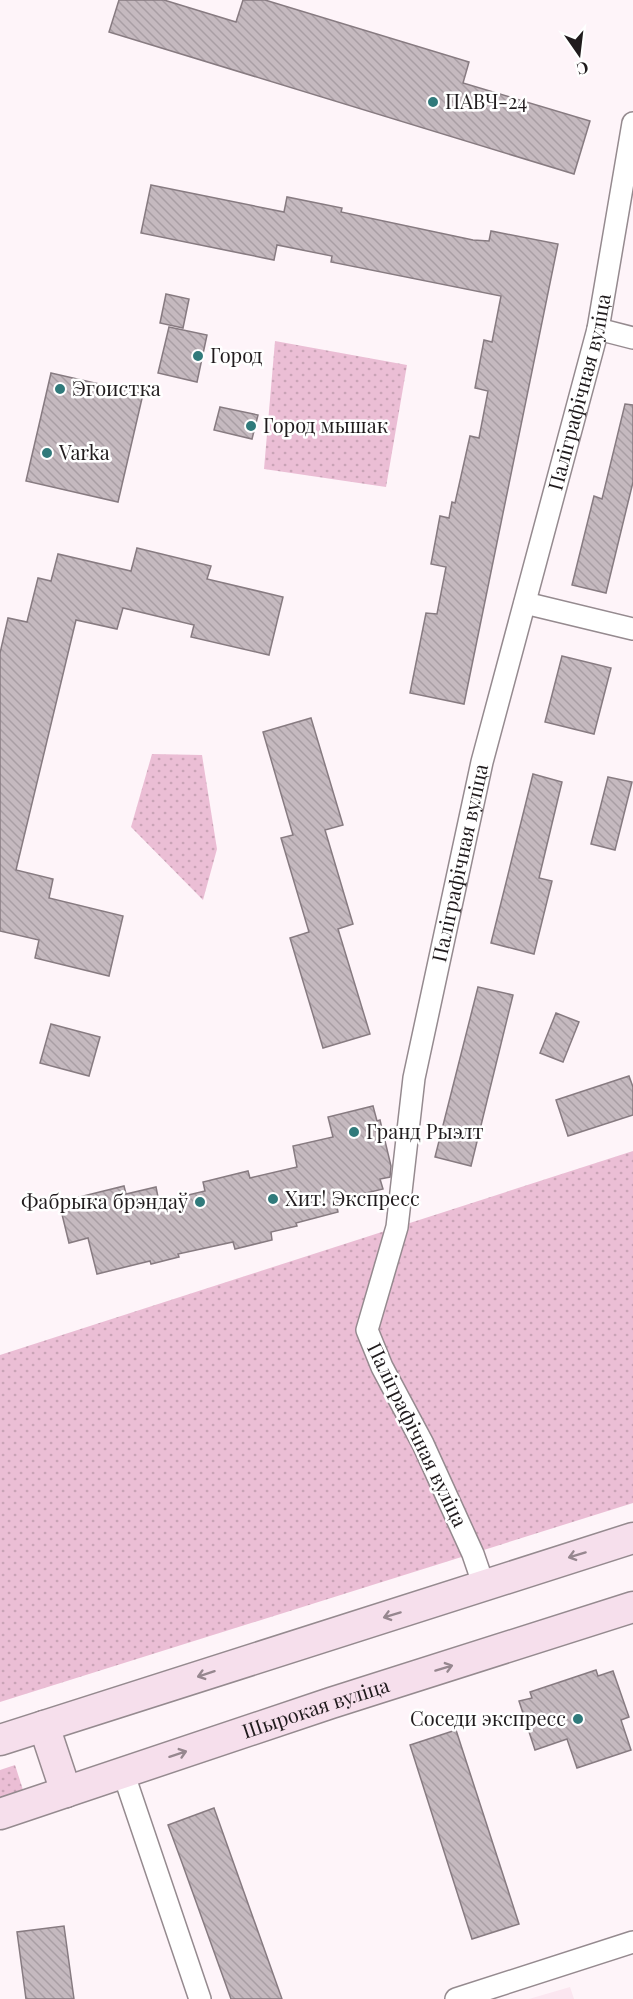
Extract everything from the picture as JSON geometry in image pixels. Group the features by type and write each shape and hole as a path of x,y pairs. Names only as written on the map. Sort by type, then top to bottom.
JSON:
{"main road":[{"path":"0,1740 633,1538"},
{"name":"Шырокая вуліца","path":"0,1814 331,1703 633,1607"},
{"path":"44,1726 66,1792"}],"street":[{"name":"Паліграфічная вуліца","path":"484,1586 473,1554 423,1444 382,1367 367,1330 397,1227 414,1078 477,786 598,330 633,123"},
{"path":"598,330 633,338"},
{"path":"525,603 633,629"},
{"path":"123,1772 200,1999"},
{"path":"456,1999 633,1942"}],"shaded area":[{"path":"275,341 407,365 386,487 264,469"},
{"path":"152,754 202,755 217,849 203,900 131,827"},
{"path":"633,1151 633,1503 0,1702 0,1355"},
{"path":"15,1765 24,1793 0,1801 0,1770"},
{"path":"570,1987 574,1999 529,1999"}],"building":[{"name":"ПАВЧ-24","path":"119,0 164,0 236,22 243,0 265,0 469,62 463,83 590,121 574,174 109,32"},
{"path":"151,185 284,212 287,197 342,208 341,212 473,240 489,241 491,231 558,244 464,704 410,693 426,613 437,614 446,567 431,564 440,516 449,518 452,502 455,503 470,436 479,438 488,391 475,388 484,340 492,342 501,296 331,262 332,256 277,245 274,260 141,233"},
{"path":"166,294 189,299 183,328 160,323"},
{"path":"169,327 207,335 197,382 158,373"},
{"path":"51,373 143,394 118,502 26,481"},
{"path":"625,404 633,405 633,482 606,593 572,585 594,496 602,499"},
{"path":"220,407 258,415 252,439 214,430"},
{"path":"137,548 211,566 207,579 283,597 269,655 191,637 194,625 123,608 117,629 76,620 16,870 53,879 49,898 123,916 109,976 35,958 39,940 0,931 0,653 8,618 27,622 38,578 51,581 58,554 131,571"},
{"path":"562,656 611,668 594,734 545,722"},
{"path":"311,718 343,825 325,830 353,924 338,929 370,1034 323,1048 290,938 309,932 281,838 293,835 263,732"},
{"path":"533,774 562,782 539,878 552,881 534,954 491,943"},
{"path":"608,777 632,782 615,850 591,844"},
{"path":"478,987 513,995 471,1166 435,1157"},
{"path":"556,1013 579,1022 563,1062 540,1053"},
{"path":"51,1024 100,1037 89,1076 40,1063"},
{"path":"629,1076 633,1087 633,1115 568,1136 556,1100"},
{"path":"373,1106 377,1121 380,1120 391,1166 390,1177 380,1179 383,1189 349,1197 351,1204 337,1207 338,1212 271,1232 272,1240 235,1249 233,1242 178,1254 179,1257 151,1264 150,1261 97,1274 88,1238 69,1243 59,1202 124,1186 126,1194 156,1187 159,1202 205,1191 203,1182 248,1171 250,1178 297,1167 293,1146 333,1137 328,1117"},
{"path":"596,1670 598,1676 613,1671 629,1717 621,1720 631,1750 577,1768 567,1739 535,1750 519,1701 532,1698 530,1692"},
{"path":"456,1730 519,1924 472,1939 410,1745"},
{"path":"214,1808 282,1999 231,1999 168,1825"},
{"path":"64,1926 74,1999 26,1999 17,1932"}],"place":[{"name":"ПАВЧ-24","path":"433,102"},
{"name":"Город","path":"198,356"},
{"name":"Эгоистка","path":"60,389"},
{"name":"Город мышак","path":"251,426"},
{"name":"Varka","path":"47,453"},
{"name":"Гранд Рыэлт","path":"354,1132"},
{"name":"Хит! Экспресс","path":"273,1199"},
{"name":"Фабрыка брэндаў","path":"200,1202"},
{"name":"Соседи экспресс","path":"578,1719"}]}
